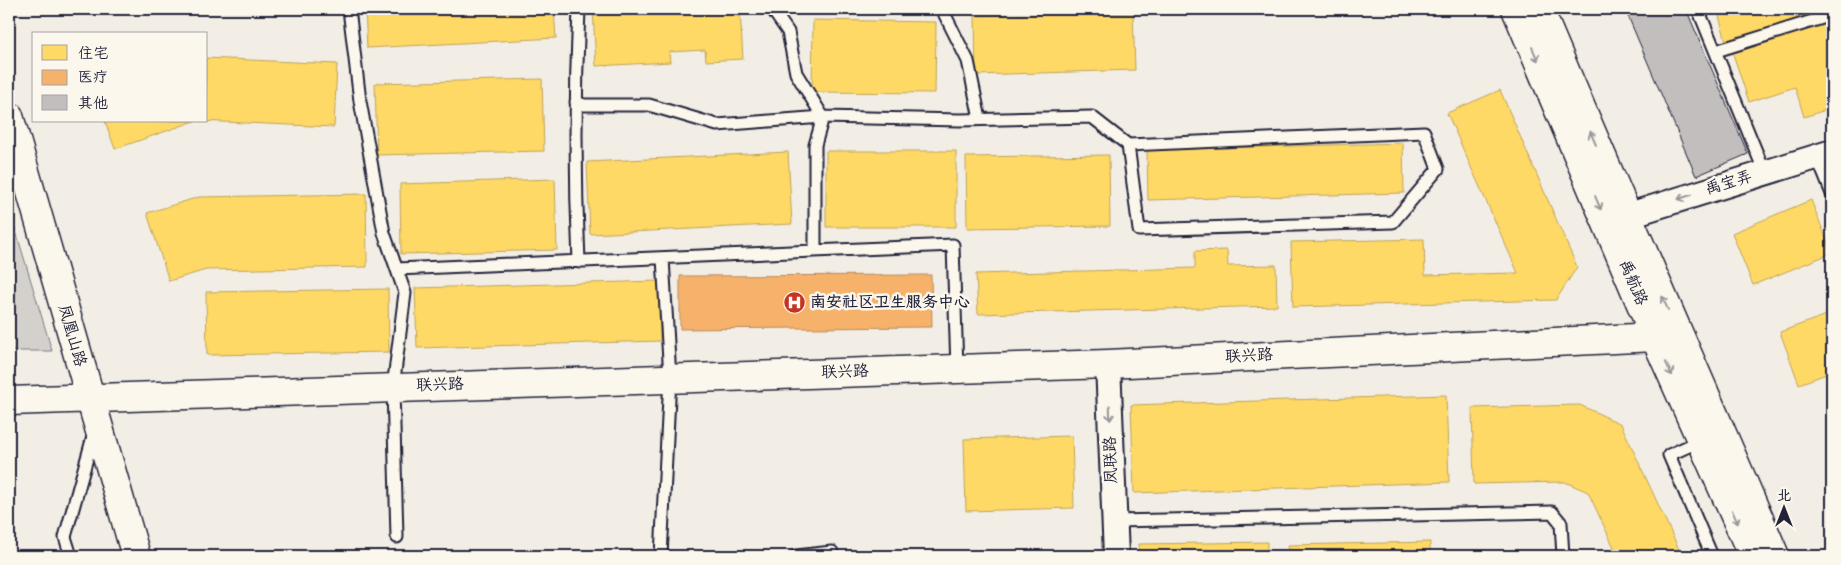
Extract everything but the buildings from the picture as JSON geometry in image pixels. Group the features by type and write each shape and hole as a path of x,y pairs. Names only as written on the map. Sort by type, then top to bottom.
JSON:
{"street":[{"name":"禹航路","path":"1516,9 1712,436 1775,556"},
{"name":"禹航路","path":"1539,9 1626,216 1668,337"},
{"name":"凤凰山路","path":"9,116 136,556"},
{"name":"禹宝弄","path":"1626,216 1824,154"},
{"name":"联兴路","path":"15,401 1108,364 1668,337"},
{"name":"凤联路","path":"1108,364 1116,556"},
{"name":"禹航路","path":"1712,436 1753,556"}],"lane":[{"path":"349,9 360,101 384,233 405,293 393,388 396,537"},
{"path":"578,9 576,206 579,262"},
{"path":"772,9 788,32 796,73 823,117 815,145 815,251"},
{"path":"944,9 944,13 968,61 980,119"},
{"path":"1698,9 1766,173"},
{"path":"1716,51 1832,15"},
{"path":"576,102 584,105 650,105 717,126 823,117 980,119 1092,117 1128,145 1424,132 1438,169 1393,222 1139,230 1128,145"},
{"path":"1824,154 1832,194"},
{"path":"396,270 953,245 957,369"},
{"path":"661,556 670,378 663,258"},
{"path":"71,556 66,537 97,424"},
{"path":"1712,436 1669,455 1712,556"},
{"path":"1114,521 1552,512 1561,523 1563,556"},
{"path":"796,556 832,552 832,556"}],"shaded area":[{"path":"9,208 52,351 10,351"}],"place":[{"name":"南安社区卫生服务中心","path":"794,303"}]}
